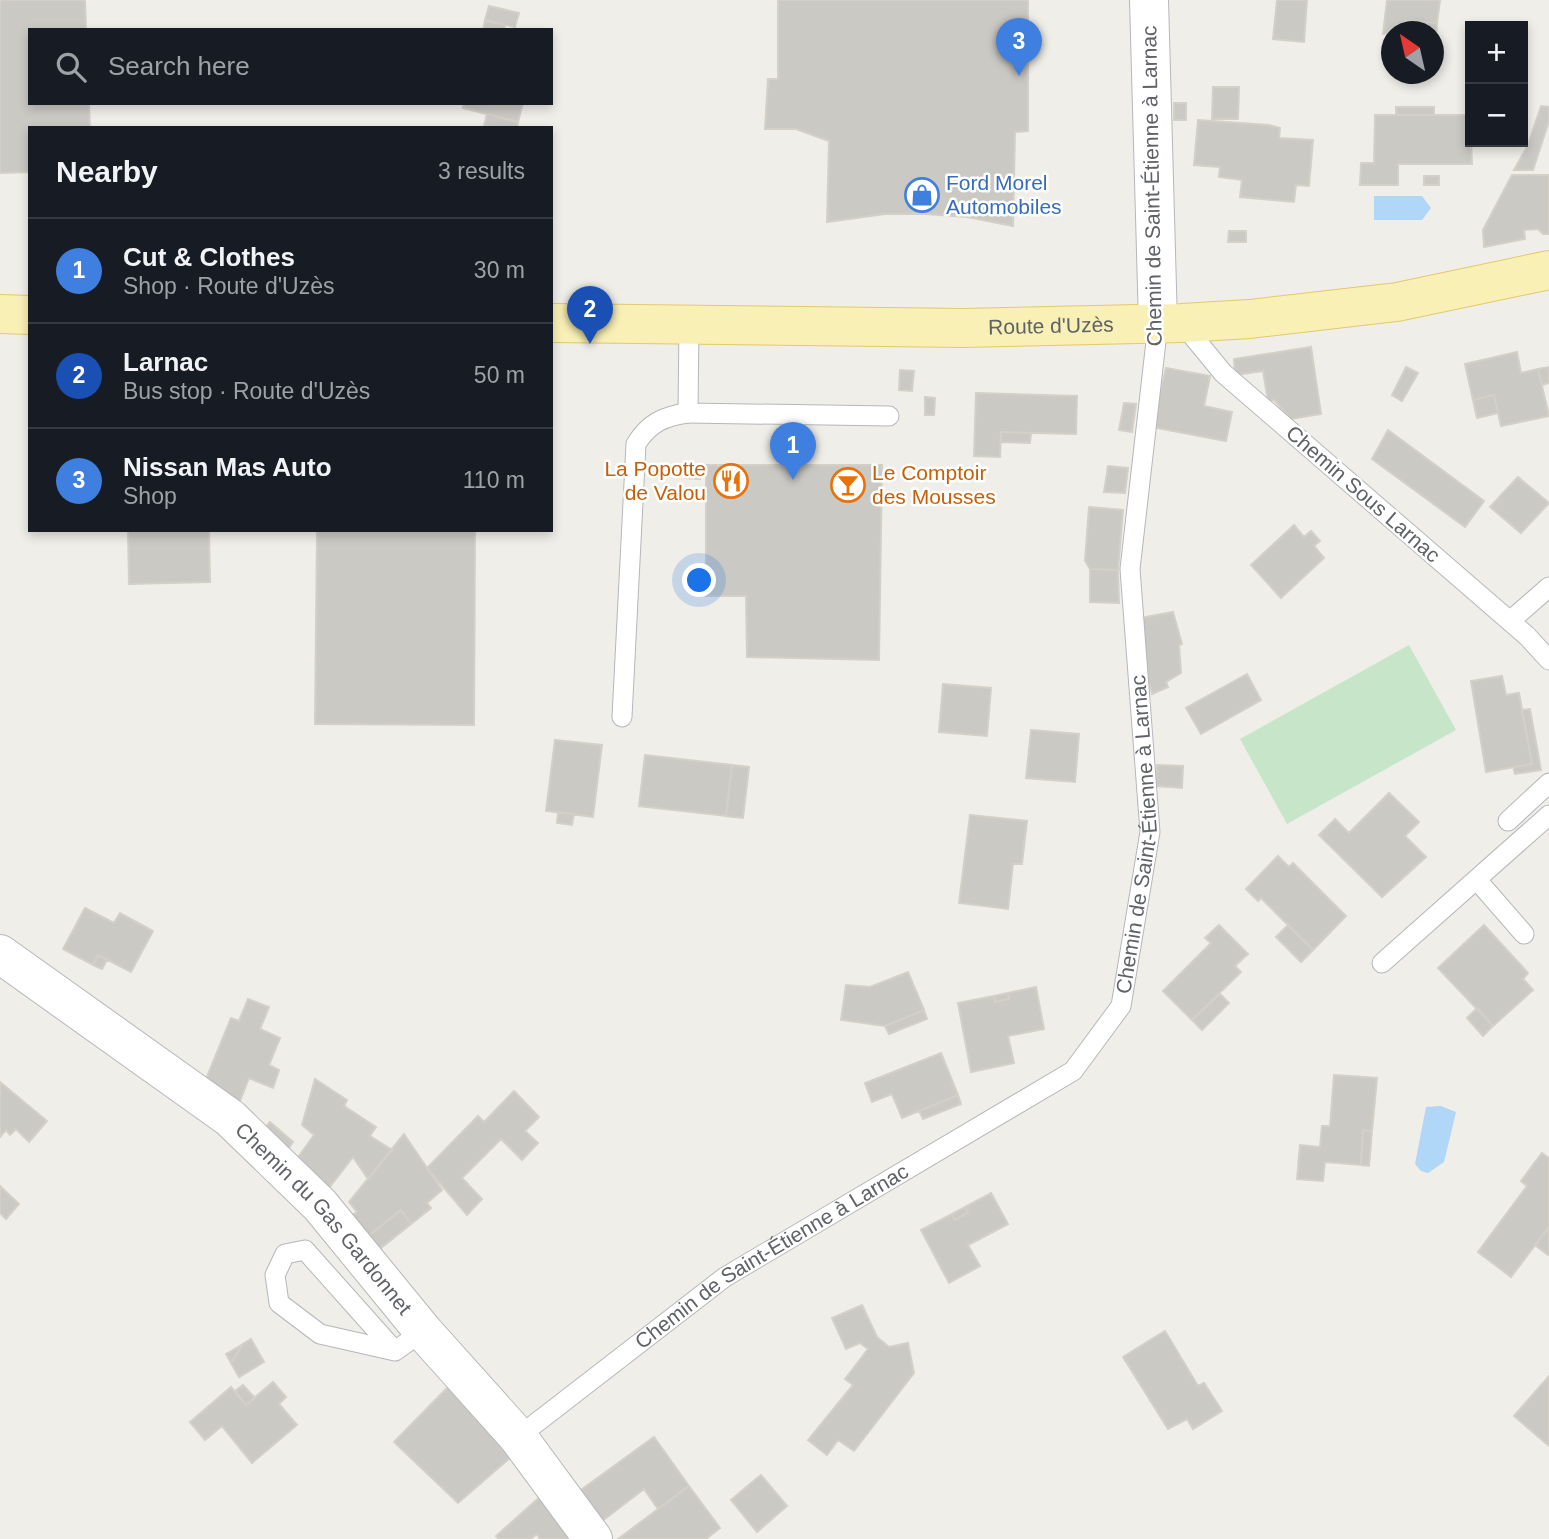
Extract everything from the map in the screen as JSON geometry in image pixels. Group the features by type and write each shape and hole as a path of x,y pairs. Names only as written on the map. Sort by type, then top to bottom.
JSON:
{"main road":[{"name":"Route d'Uzès","path":"553,323 1037,328 1170,324 1250,319 1397,302 1549,270"},
{"path":"0,314 28,314"}],"street":[{"name":"Chemin de Saint-Étienne à Larnac","path":"1149,0 1170,324"},
{"name":"Chemin du Gas Gardonnet","path":"0,954 230,1118 320,1205 409,1341 518,1437 593,1539"}],"lane":[{"path":"688,414 689,324"},
{"name":"Chemin Sous Larnac","path":"1170,324 1510,621 1549,660"},
{"name":"Chemin de Saint-Étienne à Larnac","path":"518,1437 725,1277 1073,1071 1121,1006 1150,832 1130,569 1170,324"},
{"path":"622,717 636,444 645,429 666,416 688,414 889,416"},
{"path":"1510,621 1549,587"},
{"path":"1508,821 1549,783"},
{"path":"1382,963 1549,815"},
{"path":"1477,880 1524,934"},
{"path":"305,1251 409,1341 320,1334 279,1303 275,1275 285,1254 305,1251"}],"green space":[{"path":"1409,645 1456,730 1287,824 1240,739"}],"water":[{"path":"1374,196 1422,196 1431,208 1422,220 1374,220"},
{"path":"1441,1106 1456,1112 1444,1162 1428,1173 1421,1171 1415,1164 1426,1107"}],"building":[{"path":"0,0 85,0 86,28 28,28 28,105 89,105 90,126 28,126 28,172 0,173"},
{"path":"778,0 1028,0 1028,131 1015,132 1013,226 967,217 926,214 885,214 827,222 829,141 796,129 765,129 768,79 778,79"},
{"path":"1277,0 1307,0 1304,42 1273,39"},
{"path":"1387,0 1440,0 1437,21 1385,21"},
{"path":"489,6 519,13 515,27 485,20"},
{"path":"485,20 505,25 504,28 483,28"},
{"path":"1213,87 1239,87 1238,119 1212,119"},
{"path":"1174,103 1186,103 1186,120 1174,120"},
{"path":"464,105 522,105 518,122 463,108"},
{"path":"1541,106 1549,107 1549,121 1533,170 1514,170 1528,145"},
{"path":"1396,107 1434,107 1434,115 1396,115"},
{"path":"487,114 518,122 517,126 484,126"},
{"path":"1375,115 1465,115 1465,147 1471,147 1472,164 1398,164 1398,185 1360,185 1361,163 1374,163"},
{"path":"1198,120 1269,125 1280,128 1279,138 1313,140 1309,186 1296,185 1294,202 1240,197 1242,180 1219,177 1220,167 1194,165"},
{"path":"1512,175 1549,175 1549,234 1543,234 1538,229 1524,230 1525,239 1484,247 1483,230"},
{"path":"1424,176 1439,176 1439,185 1424,185"},
{"path":"1229,231 1246,231 1246,242 1228,242"},
{"path":"1311,347 1321,414 1291,419 1274,400 1268,401 1263,371 1235,375 1234,359"},
{"path":"1517,352 1521,373 1538,369 1549,416 1501,426 1494,395 1473,400 1465,364"},
{"path":"1406,367 1418,373 1402,401 1392,395"},
{"path":"1549,367 1549,383 1542,385 1538,369"},
{"path":"1166,368 1210,376 1204,406 1232,412 1226,441 1152,427"},
{"path":"900,370 914,371 912,391 899,390"},
{"path":"976,393 1077,396 1076,434 1001,432 1000,457 974,456"},
{"path":"1494,395 1498,413 1477,418 1473,400"},
{"path":"925,397 935,398 934,415 925,415"},
{"path":"1124,403 1136,404 1132,432 1119,430"},
{"path":"1388,430 1484,501 1465,527 1372,459"},
{"path":"1001,432 1031,433 1030,443 1001,442"},
{"path":"701,464 700,479 685,478 685,465"},
{"path":"706,465 882,465 879,660 747,657 746,596 706,596"},
{"path":"1108,466 1128,468 1125,493 1104,492"},
{"path":"1518,477 1549,503 1521,533 1490,507"},
{"path":"1089,507 1123,510 1118,570 1090,569 1085,561"},
{"path":"1294,525 1304,537 1311,531 1320,541 1314,546 1324,558 1281,598 1251,565"},
{"path":"128,532 209,532 210,582 129,584"},
{"path":"317,532 475,532 474,725 315,724"},
{"path":"1090,569 1118,570 1119,603 1090,602"},
{"path":"1173,612 1182,644 1179,645 1181,673 1166,682 1168,687 1152,694 1150,685 1146,687 1140,618"},
{"path":"1247,674 1261,700 1201,734 1186,708"},
{"path":"1502,676 1506,695 1519,693 1532,764 1486,772 1471,681"},
{"path":"943,684 991,688 987,736 939,732"},
{"path":"1530,709 1541,770 1515,774 1513,767 1532,764 1522,710"},
{"path":"1031,730 1079,734 1075,782 1026,778"},
{"path":"555,740 602,745 593,817 546,811"},
{"path":"645,755 732,765 726,816 639,806"},
{"path":"732,765 749,767 743,818 726,816"},
{"path":"1157,765 1183,766 1182,788 1156,786"},
{"path":"1389,793 1419,822 1405,836 1426,857 1382,897 1319,835 1335,819 1349,833"},
{"path":"558,812 574,814 572,825 557,823"},
{"path":"970,815 1027,821 1022,864 1013,864 1008,909 959,903"},
{"path":"1278,856 1289,867 1293,863 1346,916 1313,950 1261,898 1258,901 1246,889"},
{"path":"85,908 114,923 120,913 153,931 131,972 98,955 93,965 63,949"},
{"path":"1219,925 1248,954 1235,966 1241,972 1192,1020 1163,991 1211,943 1205,938"},
{"path":"1288,925 1313,950 1301,962 1276,937"},
{"path":"1484,925 1528,973 1523,979 1533,990 1493,1026 1438,968"},
{"path":"98,955 107,960 102,969 93,965"},
{"path":"908,972 924,1010 885,1026 841,1020 846,985 870,987"},
{"path":"1036,987 1044,1029 1008,1036 1014,1063 971,1072 958,1003 994,996 995,1002 1009,999 1008,993"},
{"path":"1008,993 1009,999 995,1002 994,996"},
{"path":"1220,994 1229,1003 1202,1030 1192,1020"},
{"path":"248,999 269,1007 260,1029 280,1038 269,1065 279,1070 273,1088 249,1078 240,1101 204,1084 231,1018 239,1021"},
{"path":"1477,1008 1493,1026 1483,1036 1467,1018"},
{"path":"924,1010 927,1019 889,1034 885,1026"},
{"path":"941,1053 958,1095 902,1118 892,1094 872,1102 865,1083"},
{"path":"1334,1075 1377,1078 1372,1131 1363,1130 1361,1165 1325,1162 1323,1181 1297,1179 1300,1145 1320,1147 1322,1126 1330,1126"},
{"path":"315,1079 347,1100 344,1106 376,1127 370,1136 392,1150 368,1179 353,1157 329,1188 294,1163 314,1135 302,1125"},
{"path":"0,1082 47,1121 29,1142 16,1129 10,1135 6,1130 0,1137"},
{"path":"514,1091 539,1117 525,1131 538,1143 522,1160 501,1139 462,1178 482,1199 467,1215 427,1168 478,1116 484,1122"},
{"path":"958,1095 961,1104 923,1119 919,1111"},
{"path":"270,1122 293,1142 284,1155 260,1134"},
{"path":"1363,1130 1372,1131 1369,1166 1361,1165"},
{"path":"404,1134 442,1190 427,1203 431,1208 411,1224 401,1210 366,1238 349,1217 357,1212 349,1202"},
{"path":"1542,1153 1549,1158 1549,1227 1511,1277 1478,1252 1527,1186 1521,1181"},
{"path":"0,1186 19,1204 6,1219 0,1213"},
{"path":"991,1193 1008,1224 968,1245 980,1266 949,1283 921,1230 952,1214 955,1220 968,1213 965,1207"},
{"path":"965,1207 968,1213 955,1220 952,1214"},
{"path":"401,1210 411,1224 377,1251 366,1238"},
{"path":"1549,1227 1549,1254 1548,1255 1535,1245"},
{"path":"862,1305 877,1337 889,1347 908,1343 914,1373 854,1451 838,1440 827,1455 808,1440 853,1385 845,1379 868,1349 860,1343 846,1349 832,1318"},
{"path":"1165,1331 1198,1386 1204,1383 1222,1411 1193,1429 1187,1419 1168,1429 1123,1357"},
{"path":"251,1339 264,1362 239,1377 231,1363 243,1344"},
{"path":"243,1344 231,1363 226,1354"},
{"path":"1549,1376 1549,1446 1514,1416"},
{"path":"273,1382 286,1397 279,1404 297,1425 252,1463 222,1426 205,1440 190,1422 231,1387 246,1405"},
{"path":"243,1385 255,1398 246,1405 235,1391"},
{"path":"448,1387 475,1414 510,1458 458,1503 394,1442"},
{"path":"654,1437 689,1486 658,1509 644,1489 597,1525 574,1495"},
{"path":"761,1475 787,1506 757,1532 731,1500"},
{"path":"689,1486 720,1528 706,1539 618,1539"},
{"path":"541,1496 574,1539 540,1539 537,1534 531,1539 499,1539 496,1536"}],"place":[{"name":"Nissan Mas Auto","path":"1019,76"},
{"name":"Ford Morel Automobiles","path":"922,195"},
{"name":"Larnac","path":"590,344"},
{"name":"Cut & Clothes","path":"793,480"},
{"name":"La Popotte de Valou","path":"731,481"},
{"name":"Le Comptoir des Mousses","path":"848,485"}]}
